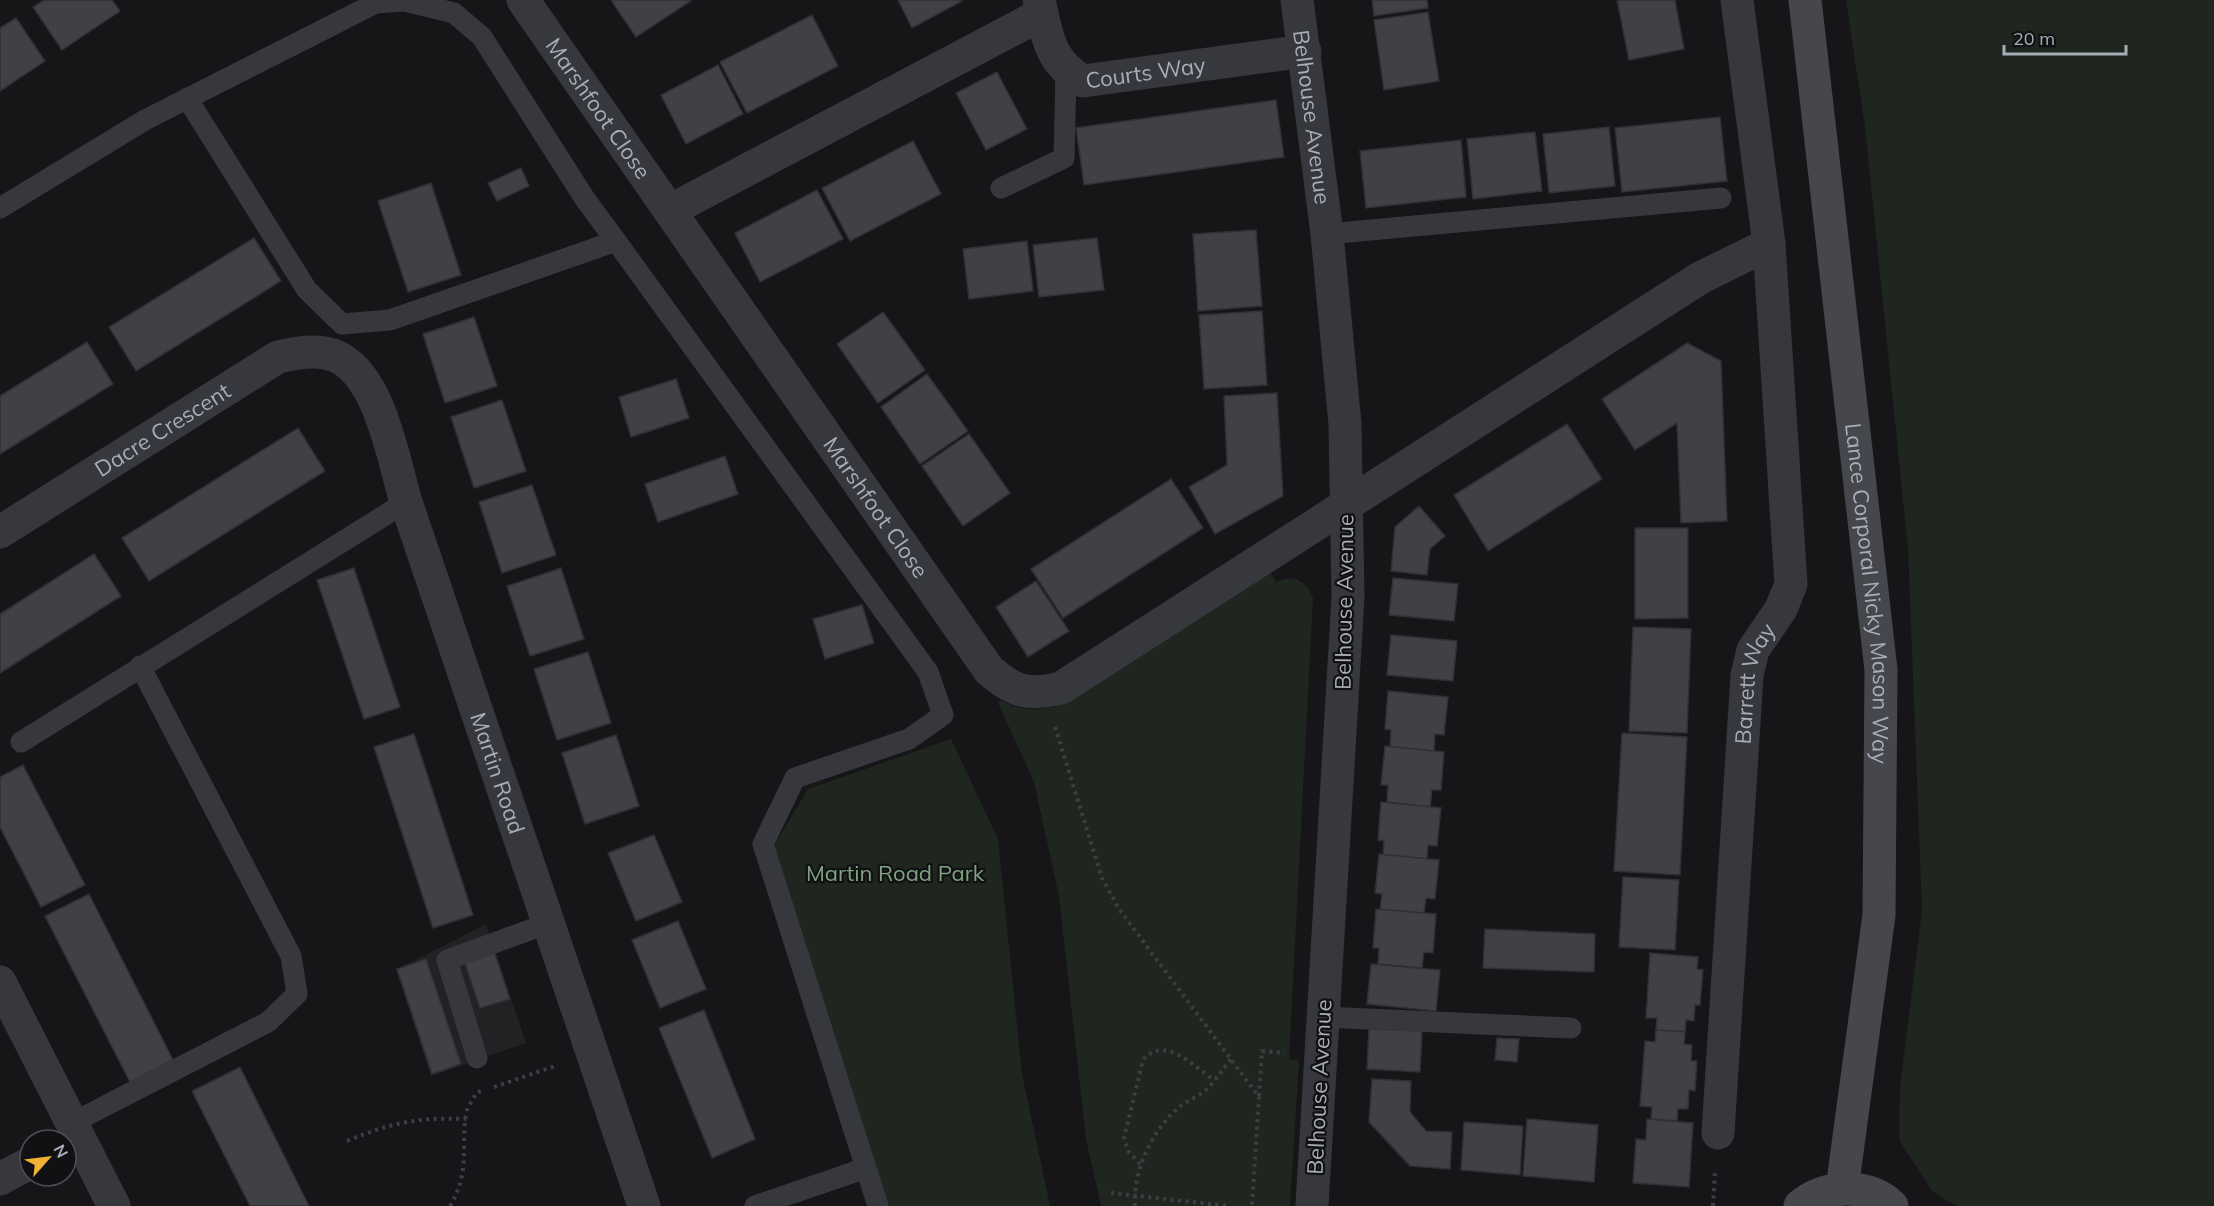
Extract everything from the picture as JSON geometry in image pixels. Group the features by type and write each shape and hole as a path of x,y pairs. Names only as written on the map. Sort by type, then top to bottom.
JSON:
{"main road":[{"name":"Lance Corporal Nicky Mason Way","path":"1805,0 1881,670 1879,915 1842,1189"},
{"path":"1800,1206 1822,1193 1842,1189 1866,1191 1892,1206"}],"street":[{"name":"Marshfoot Close","path":"523,0 989,670 1007,687 1027,693 1061,688 1700,278 1769,244"},
{"name":"Belhouse Avenue","path":"1297,0 1327,234 1345,424 1348,597 1312,1206"},
{"name":"Barrett Way","path":"1718,1133 1746,675 1753,650 1781,609 1791,584 1769,244 1737,0"},
{"path":"671,210 1041,7"},
{"name":"Courts Way","path":"1041,7 1053,53 1066,72 1083,81 1101,81 1305,51"},
{"name":"Dacre Crescent","path":"0,532 278,357 304,351 333,355"},
{"name":"Martin Road","path":"333,355 357,371 374,397 406,502 644,1206"},
{"path":"0,982 69,1128"},
{"path":"78,1144 114,1206"},
{"path":"0,1179 18,1169"}],"lane":[{"path":"0,208 145,120 376,3 405,1 454,13 482,37 585,199 928,672 943,715 909,739 795,778 763,844 878,1206"},
{"path":"1001,188 1064,158 1066,72"},
{"path":"187,98 307,290 342,324 390,320 616,241"},
{"path":"1327,234 1721,198"},
{"path":"333,355 342,324"},
{"path":"21,742 406,502"},
{"path":"78,1131 268,1022 297,994 291,956 140,666"},
{"path":"477,1058 447,960 549,923"},
{"path":"1323,1017 1571,1028"},
{"path":"755,1206 866,1168"}],"path":[{"path":"1044,692 1102,878 1119,909 1259,1097"},
{"path":"1140,1164 1128,1151 1124,1138 1143,1060 1147,1055 1161,1049 1170,1050 1214,1080"},
{"path":"1252,1206 1262,1051 1295,1054"},
{"path":"450,1206 466,1160 466,1112 476,1093 593,1053"},
{"path":"1135,1206 1134,1195 1140,1164 1159,1131 1177,1109 1207,1089 1231,1059"},
{"path":"347,1141 396,1122 428,1117 466,1119"},
{"path":"1111,1192 1229,1206"}],"shaded area":[{"path":"486,924 526,1043 431,1076 396,970"}],"green space":[{"path":"1846,0 2214,0 2214,1206 1956,1206 1932,1191 1899,1140 1900,1087 1922,911 1908,549 1865,127"},
{"path":"1270,571 1276,582 1288,578 1303,583 1313,597 1289,1059 1299,1061 1290,1206 1101,1206 1086,1139 1059,896 1034,782 998,703 1001,700 1016,707 1031,709 1062,704"},
{"name":"Martin Road Park","path":"951,739 998,839 1022,1074 1050,1206 888,1206 774,846 808,789"}],"building":[{"path":"44,0 112,0 120,11 62,50 33,7"},
{"path":"611,0 690,0 691,1 636,37"},
{"path":"898,0 962,0 962,1 912,28"},
{"path":"1372,0 1427,0 1428,8 1374,16"},
{"path":"1617,0 1675,0 1684,49 1629,60"},
{"path":"1428,12 1439,81 1384,90 1374,20"},
{"path":"812,15 838,66 747,113 720,62"},
{"path":"16,18 45,61 0,91 0,28"},
{"path":"718,65 743,114 686,144 661,95"},
{"path":"997,72 1027,129 986,150 956,93"},
{"path":"1276,100 1284,157 1084,185 1076,128"},
{"path":"1720,117 1727,181 1622,192 1615,128"},
{"path":"1609,127 1615,186 1549,193 1543,134"},
{"path":"1535,132 1542,191 1473,199 1467,139"},
{"path":"1461,140 1466,197 1366,208 1360,151"},
{"path":"913,141 941,194 850,241 822,188"},
{"path":"521,168 529,186 497,201 488,183"},
{"path":"431,183 461,275 408,292 378,201"},
{"path":"817,190 843,239 760,282 735,233"},
{"path":"1256,230 1262,306 1198,311 1193,234"},
{"path":"254,238 281,281 136,371 109,327"},
{"path":"1097,238 1104,290 1039,297 1033,245"},
{"path":"1027,241 1033,291 969,299 963,249"},
{"path":"1262,311 1267,385 1204,389 1199,315"},
{"path":"883,312 925,370 878,403 837,344"},
{"path":"474,317 497,386 445,403 423,334"},
{"path":"87,342 113,384 0,454 0,396"},
{"path":"1687,343 1721,361 1727,521 1681,523 1677,423 1635,450 1602,399"},
{"path":"927,374 968,431 920,464 881,407"},
{"path":"676,379 689,418 631,437 619,397"},
{"path":"1277,393 1283,496 1215,534 1189,487 1227,465 1224,396"},
{"path":"502,400 526,471 474,488 451,417"},
{"path":"1567,424 1602,479 1488,551 1454,495"},
{"path":"298,428 325,471 149,581 122,538"},
{"path":"969,434 1010,493 963,526 922,466"},
{"path":"725,456 738,494 658,522 645,484"},
{"path":"1171,479 1203,528 1063,618 1031,569"},
{"path":"532,485 556,555 502,573 479,502"},
{"path":"1419,506 1445,536 1430,549 1427,575 1391,571 1395,527"},
{"path":"1635,528 1688,528 1688,618 1635,619"},
{"path":"94,554 121,596 0,673 0,614"},
{"path":"354,568 400,707 364,719 317,580"},
{"path":"561,568 584,639 530,656 507,586"},
{"path":"1393,578 1458,584 1454,621 1389,615"},
{"path":"1036,581 1069,631 1028,657 996,607"},
{"path":"862,605 874,643 825,659 813,619"},
{"path":"1633,627 1691,629 1687,733 1629,731"},
{"path":"1391,635 1457,641 1453,681 1387,675"},
{"path":"588,652 611,723 557,740 534,669"},
{"path":"1388,691 1448,697 1444,735 1435,734 1434,751 1390,747 1391,730 1385,729"},
{"path":"1622,733 1687,737 1680,875 1614,871"},
{"path":"414,734 473,915 433,928 374,747"},
{"path":"616,735 639,806 585,824 562,753"},
{"path":"1385,746 1444,752 1441,790 1432,790 1430,807 1387,802 1388,785 1381,785"},
{"path":"23,765 85,885 41,907 0,827 0,777"},
{"path":"1381,802 1441,808 1437,846 1428,845 1427,859 1383,855 1384,841 1378,840"},
{"path":"654,835 682,902 636,921 608,853"},
{"path":"1379,854 1439,860 1435,899 1426,898 1424,913 1380,910 1382,894 1375,893"},
{"path":"1623,877 1679,880 1675,950 1619,947"},
{"path":"89,894 173,1060 130,1082 45,916"},
{"path":"1376,909 1436,914 1433,953 1424,952 1422,968 1378,964 1379,948 1373,948"},
{"path":"678,921 706,989 660,1008 632,940"},
{"path":"1485,929 1595,934 1594,972 1483,968"},
{"path":"494,951 510,999 480,1008 464,961"},
{"path":"1650,953 1698,957 1697,969 1703,970 1700,1005 1695,1005 1694,1021 1686,1020 1685,1032 1656,1030 1657,1018 1646,1018"},
{"path":"426,959 461,1064 432,1074 397,969"},
{"path":"1371,964 1440,970 1436,1011 1367,1004"},
{"path":"704,1010 755,1139 712,1158 659,1028"},
{"path":"1369,1029 1422,1031 1420,1072 1367,1069"},
{"path":"1656,1030 1685,1032 1684,1044 1692,1045 1691,1061 1697,1061 1695,1091 1689,1090 1688,1109 1678,1109 1677,1121 1651,1119 1652,1107 1640,1106 1645,1041 1655,1042"},
{"path":"1497,1038 1519,1039 1517,1062 1495,1060"},
{"path":"240,1067 309,1206 250,1206 192,1091"},
{"path":"1372,1079 1411,1081 1410,1112 1426,1131 1452,1132 1450,1169 1410,1166 1369,1122"},
{"path":"1527,1119 1598,1125 1594,1182 1523,1176"},
{"path":"1647,1119 1693,1123 1689,1187 1633,1183 1636,1139 1646,1140"},
{"path":"1464,1122 1523,1126 1520,1175 1461,1170"}]}
